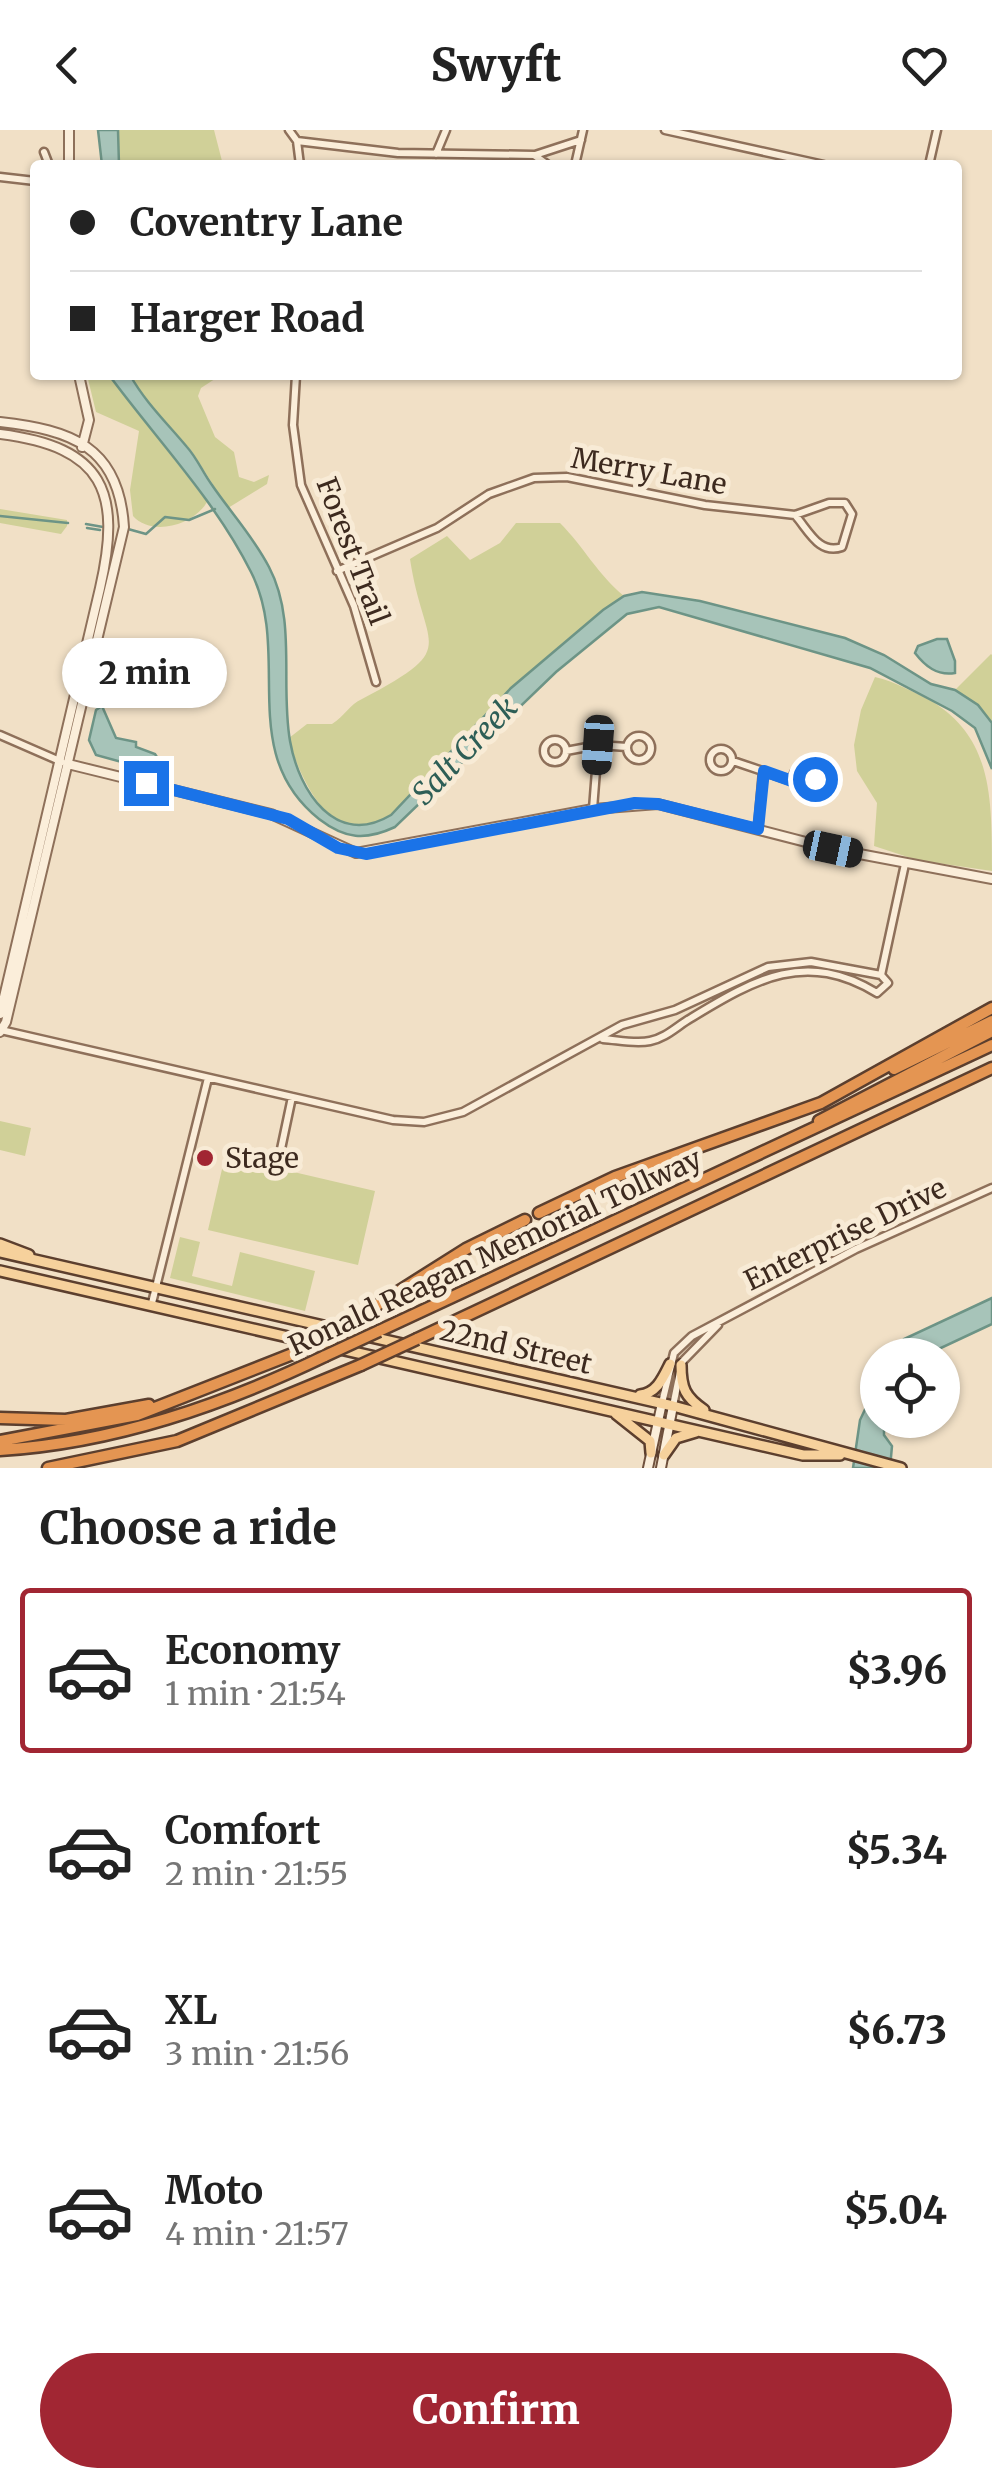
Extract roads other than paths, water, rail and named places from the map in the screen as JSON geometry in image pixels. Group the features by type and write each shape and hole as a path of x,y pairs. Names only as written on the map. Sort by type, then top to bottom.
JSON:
{"highway":[{"name":"Ronald Reagan Memorial Tollway","path":"539,1213 615,1177 821,1103 992,1008"},
{"path":"821,1103 992,1021"},
{"path":"807,1132 827,1115 992,1031"},
{"name":"Ronald Reagan Memorial Tollway","path":"0,1450 84,1440 160,1422 237,1396 992,1045"},
{"name":"Ronald Reagan Memorial Tollway","path":"48,1468 192,1436 361,1365 992,1068"},
{"name":"Ronald Reagan Memorial Tollway","path":"0,1441 137,1415 300,1351 466,1249 525,1220"},
{"path":"0,1418 36,1422 100,1415 171,1400 231,1380"}],"main road":[{"path":"0,1244 35,1260"},
{"name":"22nd Street","path":"0,1252 668,1404 808,1439 842,1455 900,1468"},
{"name":"22nd Street","path":"0,1271 808,1456 842,1455"},
{"path":"630,1396 649,1394 676,1364"},
{"path":"676,1364 687,1398 710,1415"},
{"path":"610,1410 645,1436 651,1454"},
{"path":"664,1456 676,1438 699,1430"}],"street":[{"path":"68,160 69,130"},
{"path":"289,130 297,141 299,160"},
{"path":"436,154 446,130"},
{"path":"576,160 583,130"},
{"path":"665,130 801,160"},
{"path":"930,160 937,130"},
{"path":"297,141 436,154 534,155 581,140"},
{"path":"44,152 47,160"},
{"path":"534,155 541,160"},
{"path":"0,177 30,180"},
{"path":"77,456 89,420 80,380"},
{"name":"Forest Trail","path":"296,380 293,425 298,470 311,516 354,606 376,682"},
{"path":"0,422 59,431 84,444 114,478 123,504 123,544 0,1014"},
{"path":"0,434 46,442 77,456 102,484 109,506 110,543 6,1022 0,1030 398,1121 439,1120 473,1108 634,1020 675,1010 788,962 881,975"},
{"name":"Merry Lane","path":"337,571 437,528 503,487 542,478 567,477 705,506 795,515 837,502 851,507 852,514 842,547 831,551 824,549 795,515"},
{"path":"0,734 63,762 288,819 356,853 593,809 658,804 905,864 992,879"},
{"path":"593,809 598,745"},
{"path":"566,751 598,745 628,747"},
{"path":"733,761 792,781"},
{"path":"758,829 764,771"},
{"path":"603,1039 656,1039 738,991 782,972 800,970 840,976 867,984 878,993 887,986 881,975 905,864"},
{"path":"152,1303 208,1078"},
{"path":"284,1154 280,1149 292,1097"},
{"name":"Enterprise Drive","path":"676,1364 718,1324 844,1255 992,1188"},
{"path":"648,1468 664,1423 676,1364"},
{"path":"662,1468 664,1423"}],"water":[{"path":"98,130 118,130 119,160 101,160"},
{"name":"Salt Creek","path":"113,380 133,380 191,451 269,567 283,609 287,719 295,760 311,796 337,820 353,825 391,815 511,688 603,610 624,596 642,592 700,601 845,638 884,655 931,684 955,690 978,705 992,723 992,769 975,728 952,711 870,668 659,607 627,614 556,672 395,827 365,836 338,831 319,819 294,793 279,764 272,733 263,603 237,546 203,495"},
{"path":"947,639 955,673 932,669 915,653 918,646"},
{"path":"102,706 116,738 136,742 136,747 155,754 169,775 96,755 89,740 96,710"},
{"path":"992,1298 992,1324 960,1339 906,1338"},
{"path":"860,1420 860,1438 886,1438 892,1446 890,1468 853,1468"}],"waterway":[{"path":"128,529 146,534 165,517 189,520 215,509"},
{"path":"0,516 68,523"},
{"path":"86,524 103,527"},
{"path":"87,528 100,530"}],"place":[{"name":"Stage","path":"205,1158"}]}
